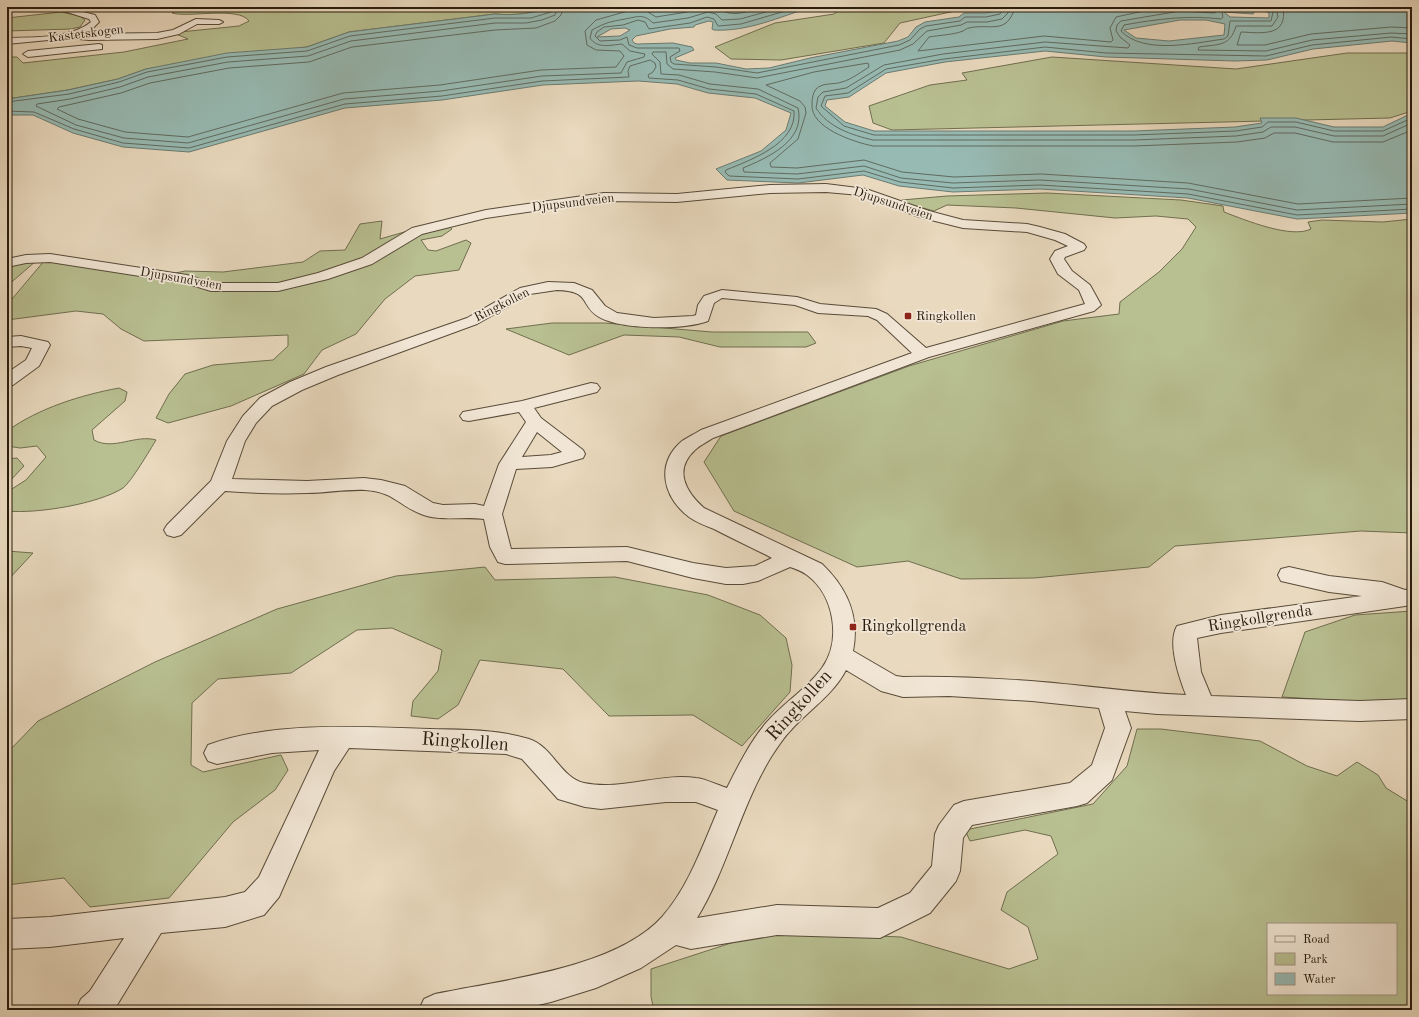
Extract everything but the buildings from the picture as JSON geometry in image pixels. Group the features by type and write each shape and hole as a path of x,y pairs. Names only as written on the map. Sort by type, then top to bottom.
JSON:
{"street":[{"name":"Kastetskogen","path":"55,7 92,17 95,22 87,28 66,35"},
{"name":"Kastetskogen","path":"28,54 94,48 137,40 176,32 196,21 220,22"},
{"name":"Kastetskogen","path":"7,41 66,35 90,37 146,37"},
{"name":"Djupsundveien","path":"7,263 26,259 50,258 187,279 212,287 278,287 323,276 367,261 417,231 486,214 604,197 677,198 770,189 826,188 862,192 924,214 963,224 1027,228 1060,237 1079,247 1060,254 1057,259 1060,268 1066,275 1085,288"},
{"name":"Ringkollen","path":"174,530 220,484 236,441 249,420 266,402 296,386 332,371 472,321 525,291 542,287 568,286 580,290 587,293 603,313 613,318 634,321 688,323 698,321 703,318 706,301 712,296 722,294 797,301 818,308 871,312 882,317 923,354"},
{"name":"Ringkollen","path":"435,1010 571,981 606,969 641,952 671,928 691,899 710,864 734,803 755,759 778,726 834,672 841,655 845,636 842,608 836,594 828,582 814,569 698,513 686,503 675,488 673,477 676,462 685,448 706,434 923,354 1090,308 1093,305 1085,288"},
{"path":"7,342 21,341 42,345 33,363 7,381"},
{"path":"469,416 523,406 591,388"},
{"path":"508,464 552,461 576,454 536,422 523,406"},
{"path":"536,422 522,437 508,464 492,514 497,524 500,550 505,557 627,554 646,557 708,573 734,577 758,573 789,558"},
{"path":"220,484 253,486 364,484 382,486 398,491 427,509 443,512 475,511 492,514"},
{"path":"1289,575 1329,584 1382,590 1410,597"},
{"name":"Ringkollgrenda","path":"1203,705 1189,672 1185,632 1221,624 1410,597"},
{"path":"841,655 890,684 903,687 956,687 1032,691 1157,704 1360,711 1412,709"},
{"path":"671,928 691,934 777,920 880,924 920,904 946,871 949,834 964,814 1077,794 1103,772 1118,728 1110,699"},
{"name":"Ringkollen","path":"217,753 272,742 342,738 506,743 530,750 567,790 585,795 601,796 666,790 696,790 734,803"},
{"path":"7,934 50,932 153,919 225,912 254,905 269,887 324,764 342,738"},
{"path":"92,1010 100,1002 153,919"}],"green space":[{"path":"189,7 554,7 524,14 495,14 349,32 307,47 146,69 118,79 68,90 7,99 7,57 17,57 23,63 124,52 188,39 176,34 180,32 239,26 249,21 235,14 172,13 178,9"},
{"path":"939,7 955,11 900,23 884,43 781,60 731,59 715,47 775,23 834,14 842,8"},
{"path":"61,12 80,16 85,20 80,27 71,29 7,31 7,18"},
{"path":"1347,53 1412,53 1412,111 1390,118 892,130 873,123 869,106 930,85 967,80 962,73 1052,57 1236,69"},
{"path":"1047,193 1181,200 1223,206 1224,212 1268,227 1292,232 1311,229 1308,222 1322,220 1383,222 1412,219 1412,533 1361,531 1175,546 1149,567 1034,578 961,579 908,561 857,567 734,511 704,462 721,436 909,366 1063,321 1119,314 1120,302 1159,272 1182,249 1196,227 1188,219 1156,216 1115,218 1016,208 947,205 934,211 908,204 902,200 947,196"},
{"path":"382,221 380,239 439,222 448,225 452,229 442,236 421,240 428,250 436,251 466,240 471,243 459,270 415,276 385,299 356,334 322,350 304,374 231,406 168,423 156,418 169,394 185,374 213,365 273,360 288,346 288,335 144,341 121,329 103,314 76,311 7,320 7,305 44,261 201,284 204,280 171,274 185,271 223,272 303,262 320,251 345,250 360,224"},
{"path":"36,261 7,286 7,262"},
{"path":"552,323 605,323 712,332 808,332 816,343 806,347 720,347 679,337 624,335 569,355 506,329"},
{"path":"119,388 127,392 125,401 92,430 94,440 109,444 141,439 156,440 126,485 112,494 99,499 67,507 20,512 7,511 7,492 26,480 46,457 37,446 20,448 7,446 7,431 46,409 90,394"},
{"path":"17,458 24,466 7,484 7,459"},
{"path":"7,551 33,553 7,581"},
{"path":"485,567 495,580 615,577 708,595 760,615 786,638 792,665 790,692 742,746 693,715 609,716 563,669 480,660 458,705 438,719 411,716 413,701 438,671 442,650 392,628 357,630 291,673 218,679 192,703 191,765 203,772 281,755 288,770 275,790 233,822 169,898 90,907 64,878 7,885 7,753 38,721 155,662 277,609 396,576"},
{"path":"1412,611 1412,703 1398,704 1282,697 1305,632 1355,615"},
{"path":"1137,729 1161,729 1260,741 1307,766 1337,776 1357,762 1378,775 1386,788 1412,804 1412,1010 654,1010 651,997 651,969 768,931 901,937 1009,969 1038,959 1028,927 1001,910 1007,892 1058,854 1051,836 1025,830 970,841 965,830 1093,804 1127,766"}],"water":[{"path":"554,7 811,7 763,23 739,29 714,30 712,29 713,22 709,21 695,25 694,27 670,29 636,36 632,40 637,44 673,43 692,47 694,50 675,58 676,60 690,63 716,63 746,69 769,68 810,58 898,41 908,37 916,27 925,22 959,17 964,13 986,13 1011,7 1412,7 1412,14 1409,15 1412,16 1412,43 1392,41 1313,49 1267,60 1235,61 1106,57 1045,51 945,62 886,73 849,97 827,100 825,106 845,122 874,131 1134,131 1235,127 1262,123 1260,118 1296,118 1334,127 1383,127 1412,113 1412,213 1297,219 1188,198 1040,189 953,192 899,186 863,175 798,183 727,180 716,169 761,151 786,130 791,113 755,98 708,93 677,84 638,81 543,85 442,100 345,108 189,152 123,147 73,133 33,115 7,115 7,99 68,90 118,79 146,69 227,53 307,47 349,32 495,14 524,14","holes":["1262,9 1269,13 1269,18 1230,17 1224,12 1253,14 1255,11","1180,20 1206,20 1225,24 1224,35 1169,41 1136,38 1124,30","625,28 630,30 620,36 597,37 611,29"]}],"place":[{"name":"Ringkollen","path":"908,316"},
{"name":"Ringkollgrenda","path":"853,627"}]}
